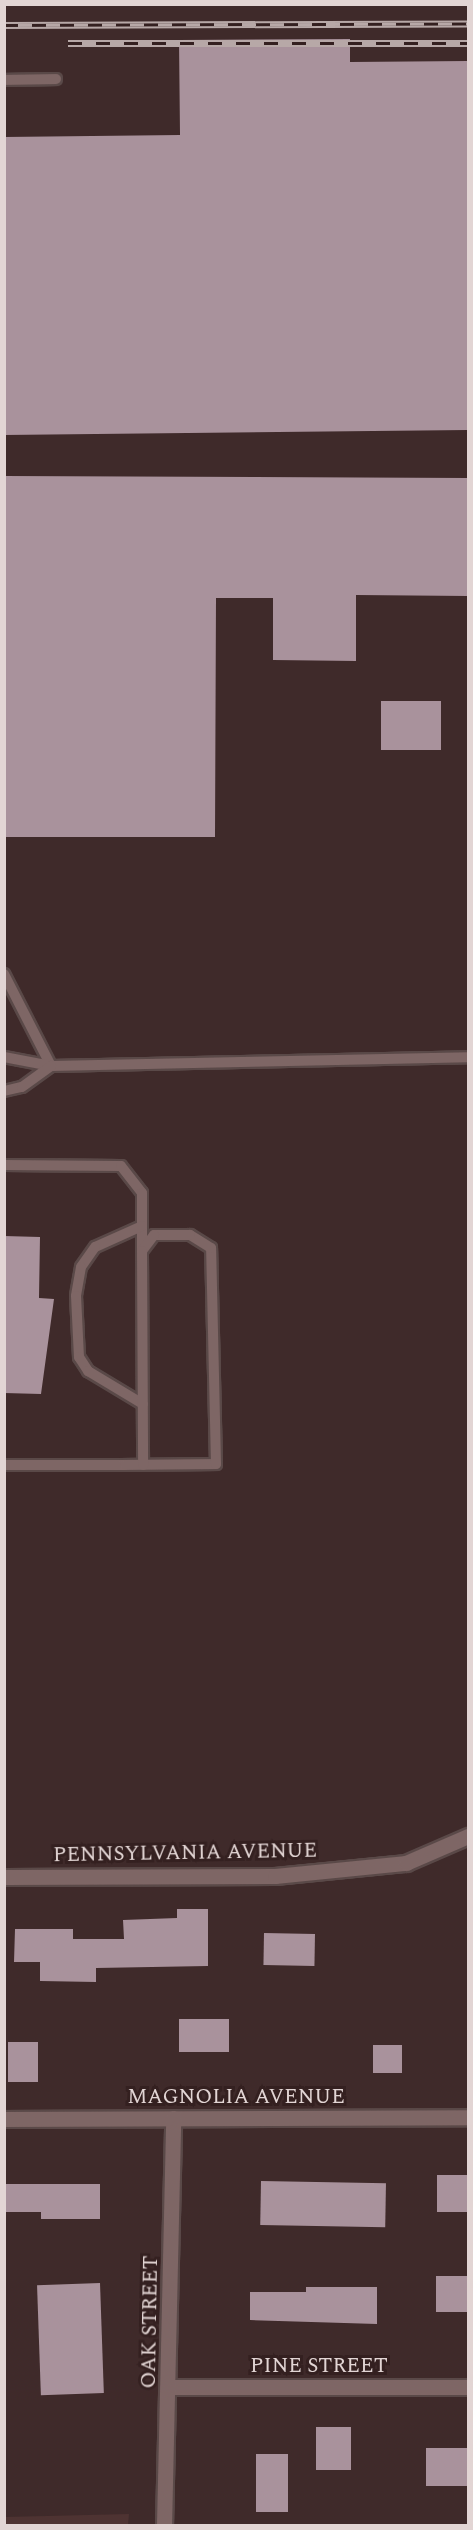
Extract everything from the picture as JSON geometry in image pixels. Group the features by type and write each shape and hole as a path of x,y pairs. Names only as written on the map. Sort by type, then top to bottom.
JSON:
{"street":[{"name":"PENNSYLVANIA AVENUE","path":"4,1877 275,1876 406,1863 468,1836"},
{"name":"MAGNOLIA AVENUE","path":"4,2119 468,2117"},
{"name":"OAK STREET","path":"164,2526 170,2387 173,2118"},
{"name":"PINE STREET","path":"170,2387 468,2387"}],"lane":[{"path":"4,80 56,79"},
{"path":"4,975 51,1066"},
{"path":"4,1057 51,1066 468,1057"},
{"path":"4,1091 22,1087 51,1066"},
{"path":"4,1165 121,1166 141,1193 143,1465"},
{"path":"141,1226 95,1247 81,1267 76,1296 79,1357 88,1371 143,1404"},
{"path":"4,1465 216,1464 211,1248 190,1235 154,1235 141,1251"}],"shaded area":[{"path":"129,2514 128,2525 5,2525 5,2517"}],"building":[{"path":"350,39 350,62 468,61 468,430 4,435 4,137 180,135 179,40"},
{"path":"4,476 468,478 468,596 356,595 356,661 273,660 273,598 216,598 215,837 4,837"},
{"path":"381,701 441,701 441,750 381,750"},
{"path":"4,1236 40,1237 39,1298 54,1299 41,1394 4,1393"},
{"path":"177,1909 208,1909 208,1966 96,1968 96,1982 40,1981 40,1962 14,1962 15,1929 73,1929 73,1939 124,1939 123,1920 177,1918"},
{"path":"264,1933 315,1934 314,1966 263,1965"},
{"path":"179,2019 229,2019 229,2052 179,2052"},
{"path":"8,2042 38,2042 38,2082 8,2082"},
{"path":"373,2045 402,2045 402,2073 373,2073"},
{"path":"437,2175 468,2175 468,2212 437,2212"},
{"path":"261,2181 386,2183 385,2227 260,2225"},
{"path":"4,2184 100,2184 100,2219 41,2219 41,2212 4,2212"},
{"path":"436,2276 468,2276 468,2312 436,2312"},
{"path":"100,2283 104,2393 41,2395 37,2285"},
{"path":"306,2287 377,2287 377,2324 250,2320 250,2292 306,2292"},
{"path":"316,2427 351,2427 351,2470 316,2470"},
{"path":"426,2448 468,2448 468,2486 426,2486"},
{"path":"256,2454 288,2454 288,2512 256,2512"}],"railway":[{"path":"4,25 468,23"},
{"path":"68,43 468,43"}]}
